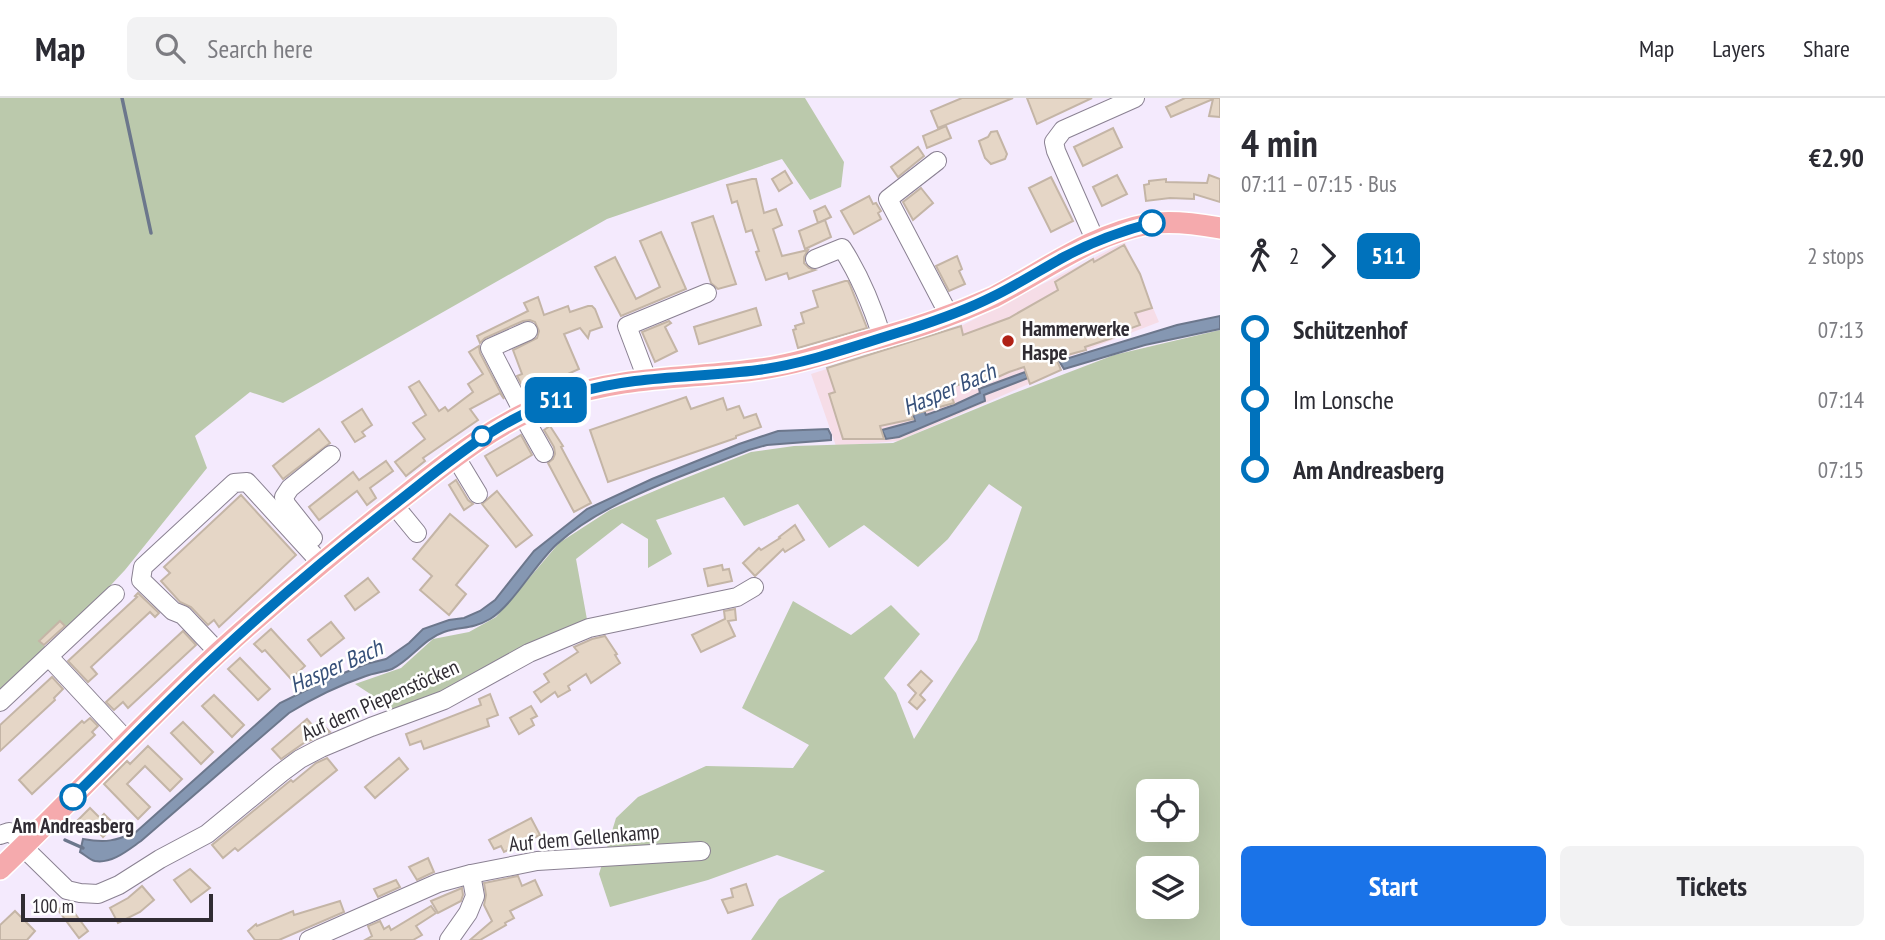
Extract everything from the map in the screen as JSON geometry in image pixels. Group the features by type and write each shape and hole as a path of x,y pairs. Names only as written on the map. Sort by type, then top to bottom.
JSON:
{"main road":[{"path":"0,869 219,653 273,604 455,456 482,436 524,413 578,392 647,379 784,366 882,337 992,298 1066,256 1096,242 1152,223 1201,224 1220,228"}],"street":[{"path":"1096,242 1056,151 1055,142 1063,130 1135,98"},
{"path":"937,161 888,199 949,315"},
{"path":"815,259 842,248 857,273 882,337"},
{"path":"647,379 627,327 707,293"},
{"path":"528,331 490,348 544,453"},
{"path":"324,560 284,497 290,488 331,456"},
{"path":"455,456 478,494"},
{"path":"219,653 183,615 173,611 141,580 143,567 234,483 247,482 324,560"},
{"path":"394,505 417,533"},
{"name":"Auf dem Piepenstöcken","path":"24,846 67,890 97,894 119,885 160,859 207,835 281,773 321,748 444,700 529,653 589,628 737,597 754,586"},
{"path":"0,702 115,594"},
{"path":"49,657 128,743"},
{"path":"0,835 9,832 18,837 24,846"},
{"name":"Auf dem Gellenkamp","path":"309,940 438,883 471,874 537,861 701,851"},
{"path":"449,940 468,913 475,895 471,874"}],"shaded area":[{"name":"Hammerwerke Haspe","path":"1125,242 1159,322 1058,361 1061,370 898,441 836,446 811,374 961,326"}],"green space":[{"path":"0,98 805,98 844,162 841,187 810,200 782,159 607,219 283,403 250,392 195,436 207,468 110,586 112,589 69,630 60,621 39,640 47,649 0,694"},
{"path":"1220,330 1220,940 751,940 779,899 825,871 777,855 708,880 610,907 599,874 616,818 638,797 706,766 793,768 809,745 742,708 793,601 851,635 891,605 920,634 884,678 896,693 914,739 977,640 1022,507 989,484 948,539 918,567 864,525 829,548 798,504 744,526 724,497 656,520 672,554 648,568 648,539 622,523 576,559 588,625 398,712 355,684 401,668 433,639 469,632 496,617 559,543 610,510 751,452 794,446 893,443 1114,355"}],"water":[{"path":"1220,316 1220,329 1145,345 1064,369 1059,361 1177,325"},
{"path":"1025,372 1028,378 984,395 985,401 899,437 886,439 882,430 915,421 911,408 921,404 926,415 980,393 979,389"},
{"path":"828,429 831,440 767,445 749,450 649,489 599,514 557,544 499,613 490,619 437,635 392,669 346,683 289,713 141,841 120,856 95,861 80,852 83,839 110,840 136,832 280,703 329,679 386,659 423,629 480,611 495,600 534,551 587,509 652,479 778,431"}],"building":[{"path":"962,98 1013,98 938,128 931,111"},
{"path":"1027,98 1092,98 1037,124"},
{"path":"1185,98 1220,98 1220,117 1209,116 1213,99 1171,117 1166,107"},
{"path":"946,126 951,138 927,148 923,136"},
{"path":"1113,128 1122,147 1083,166 1074,147"},
{"path":"997,131 1007,154 1005,159 991,164 985,158 979,141"},
{"path":"918,147 924,156 898,177 891,167"},
{"path":"785,171 792,183 779,191 772,179"},
{"path":"1117,175 1127,194 1102,206 1093,187"},
{"path":"1209,175 1220,179 1220,202 1194,194 1194,199 1146,201 1144,185 1149,184 1149,181 1166,179 1166,182 1207,183"},
{"path":"1051,177 1073,221 1051,232 1029,188"},
{"path":"756,179 764,213 776,209 782,225 773,229 782,256 808,250 804,263 815,270 789,279 787,273 766,280 752,230 746,232 737,201 732,203 727,185"},
{"path":"921,188 933,203 913,220 903,202"},
{"path":"869,196 881,211 878,213 881,219 854,234 841,211"},
{"path":"825,206 831,217 818,223 814,211"},
{"path":"713,216 736,284 718,289 711,283 692,223"},
{"path":"825,220 831,237 805,249 799,231"},
{"path":"661,232 686,289 621,316 595,267 615,257 636,299 660,287 640,241"},
{"name":"Hammerwerke Haspe","path":"1124,245 1140,274 1152,308 1135,313 1140,325 1120,332 1121,335 1085,347 1086,350 1056,358 1061,370 1030,384 1024,367 978,386 976,379 949,388 954,403 911,415 913,419 880,426 884,439 843,439 829,394 835,392 827,368 961,326 963,335 1009,318 1058,290 1055,282 1093,259 1094,262"},
{"path":"957,256 962,269 959,271 965,284 949,291 936,266"},
{"path":"845,281 850,285 867,328 798,348 793,330 796,329 795,326 804,323 801,313 818,307 813,291"},
{"path":"538,297 544,315 568,306 570,312 592,306 602,327 590,331 588,338 580,328 564,334 579,369 526,393 517,376 522,374 513,350 537,338 539,331 535,322 523,321 485,338 480,343 477,336 528,311 524,303"},
{"path":"756,308 761,325 699,344 694,327"},
{"path":"669,321 671,323 665,327 677,351 655,362 642,332"},
{"path":"479,346 504,399 500,393 470,409 478,420 423,458 425,461 406,476 395,462 425,439 413,423 426,415 409,387 419,381 439,411 445,407 448,411 473,392 468,384 483,374 469,352"},
{"path":"686,397 691,409 723,398 727,410 739,406 744,418 756,414 761,427 608,482 590,430"},
{"path":"362,409 372,425 362,432 365,436 355,442 342,422"},
{"path":"550,426 591,503 574,512 548,463 555,454 544,430"},
{"path":"319,429 330,443 283,479 273,466"},
{"path":"521,435 532,455 497,476 485,456"},
{"path":"386,461 393,471 370,488 376,498 367,505 357,491 319,520 309,507 353,472 359,480"},
{"path":"456,480 473,504 464,510 449,485"},
{"path":"497,491 532,535 516,547 482,504"},
{"path":"241,495 296,555 219,627 214,620 208,625 191,607 180,602 161,581 170,573 164,567"},
{"path":"450,514 488,546 456,585 466,594 449,615 420,590 432,576 413,559"},
{"path":"795,525 804,540 785,552 783,549 755,576 743,563 759,548 761,550 780,538"},
{"path":"722,565 723,570 729,569 732,581 708,586 704,569"},
{"path":"368,578 379,592 355,610 345,596"},
{"path":"138,593 159,613 155,617 150,612 91,667 97,674 88,682 68,661 137,597 135,596"},
{"path":"735,609 736,620 728,621 735,636 701,652 692,635 725,619 724,611"},
{"path":"60,621 65,626 44,645 39,641"},
{"path":"331,622 344,638 321,656 308,640"},
{"path":"271,629 305,666 291,679 265,650 262,652 254,644"},
{"path":"183,631 196,645 128,708 123,702 114,710 106,702"},
{"path":"605,636 620,663 591,683 586,674 568,686 570,690 558,697 555,692 541,702 534,692 549,682 544,674 578,652 574,647"},
{"path":"240,658 270,689 258,700 228,669"},
{"path":"921,671 932,681 920,695 925,700 917,709 909,702 916,693 908,685"},
{"path":"52,677 63,689 55,700 0,751 0,725"},
{"path":"490,694 498,715 487,719 489,726 424,749 421,741 410,745 406,734 481,705 479,699"},
{"path":"214,695 244,725 232,737 202,706"},
{"path":"531,706 537,716 531,719 534,725 519,734 510,718"},
{"path":"90,718 98,726 92,732 95,735 32,794 19,780 82,721 84,723"},
{"path":"307,719 313,726 316,723 330,732 304,743 281,759 272,749"},
{"path":"183,722 213,752 201,764 171,733"},
{"path":"148,746 182,779 170,791 145,766 127,784 150,807 138,819 104,784 127,761 130,764"},
{"path":"327,758 337,770 238,851 235,848 223,858 212,845 291,780 293,782 316,763"},
{"path":"399,758 408,769 375,798 365,787"},
{"path":"90,808 100,818 104,814 115,825 103,837 93,826 89,830 78,820"},
{"path":"531,818 540,835 504,852 501,846 494,849 489,840"},
{"path":"428,858 434,872 417,880 409,867"},
{"path":"190,869 210,888 191,902 174,880"},
{"path":"518,876 522,886 535,880 542,895 510,911 514,918 505,923 506,925 480,940 470,940 492,921 484,905 484,883"},
{"path":"396,880 400,887 378,897 374,889"},
{"path":"746,884 753,905 728,913 722,900 733,897 731,889"},
{"path":"142,886 154,900 140,912 118,923 110,908"},
{"path":"462,888 461,901 438,913 431,901"},
{"path":"340,901 344,912 279,940 255,940 248,931 256,924 257,926 293,911 294,915"},
{"path":"67,903 88,931 79,938 58,910"},
{"path":"431,906 436,913 416,926 422,935 413,940 365,940 372,936 368,926 380,921 384,929 389,926 391,930"},
{"path":"15,911 35,931 27,940 0,940 0,925"}],"waterway":[{"path":"122,98 151,233"},
{"name":"Hasper Bach","path":"65,840 83,848"}],"bus line":[{"name":"511","path":"73,797 216,656 328,557 482,436 522,414 578,392 624,382 742,372 799,363 931,322 992,298 1081,248 1152,223"}],"place":[{"name":"Hammerwerke Haspe","path":"1008,341"},
{"name":"Am Andreasberg","path":"73,797"}]}
